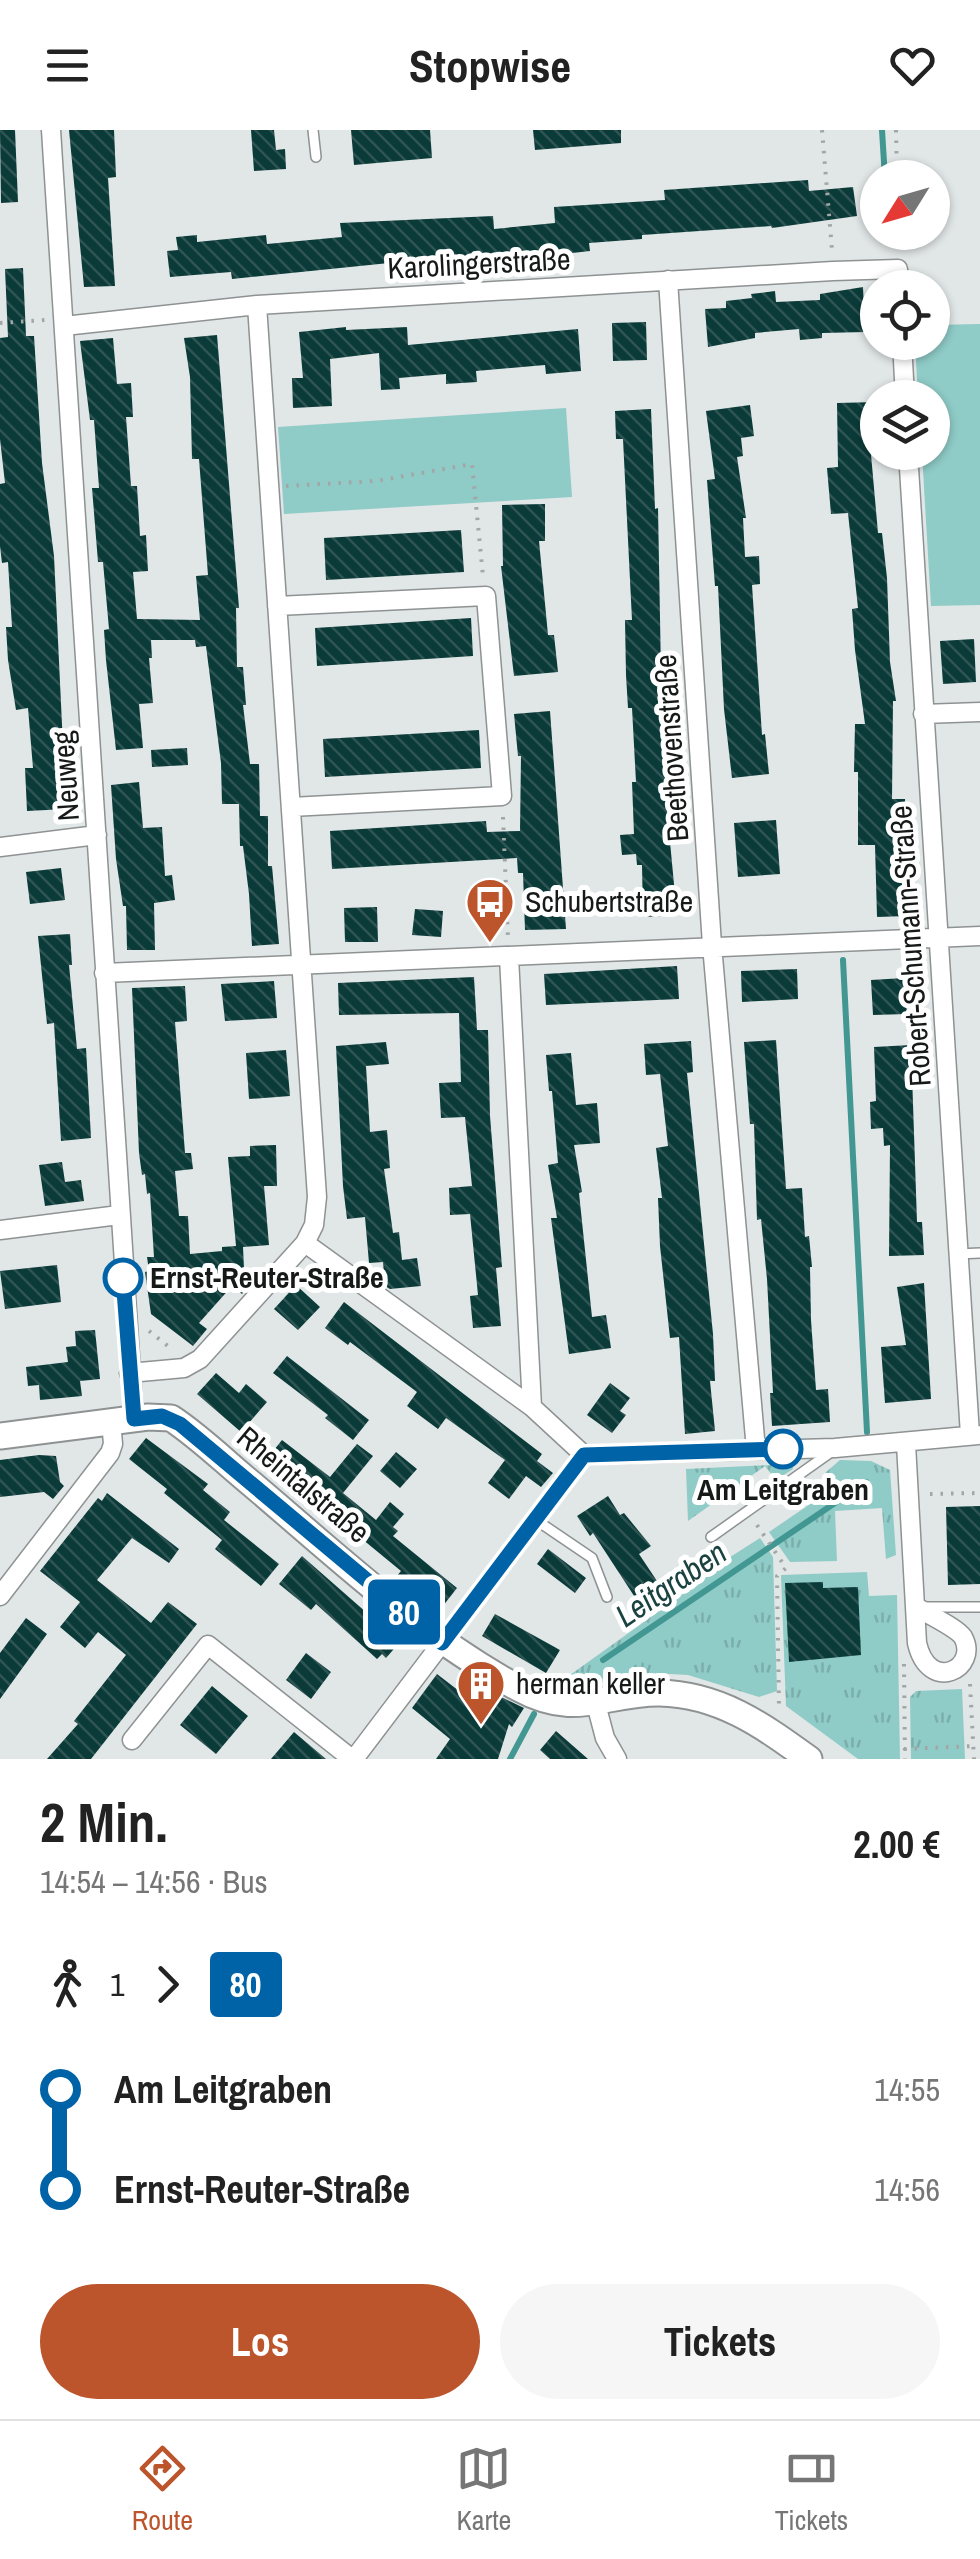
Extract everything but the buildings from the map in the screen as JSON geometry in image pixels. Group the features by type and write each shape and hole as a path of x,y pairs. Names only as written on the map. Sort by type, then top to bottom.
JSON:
{"street":[{"name":"Neuweg","path":"51,130 56,323 97,834 129,1373 122,1420"},
{"name":"Karolingerstraße","path":"56,323 257,305 668,280 860,278"},
{"name":"Beethovenstraße","path":"668,280 712,945 756,1450"},
{"path":"129,1373 192,1366 305,1242 314,1225 317,1197 257,305"},
{"name":"Robert-Schumann-Straße","path":"909,470 958,1254 975,1435"},
{"path":"277,606 486,596 502,796 292,807"},
{"path":"923,714 980,712"},
{"path":"0,848 97,834"},
{"path":"104,973 980,936"},
{"path":"510,957 532,1407"},
{"path":"0,1230 118,1215"},
{"path":"305,1242 532,1407 584,1455 835,1448 975,1435"},
{"name":"Rheintalstraße","path":"0,1436 162,1416 180,1424 442,1643 538,1698 564,1705 596,1704 640,1694 698,1697 736,1711 809,1759"},
{"path":"0,1596 110,1453 122,1420"},
{"path":"906,1444 916,1643 924,1662 937,1672 945,1674 958,1668 965,1660 964,1639 917,1606"},
{"path":"132,1740 208,1646 353,1759 584,1455"},
{"path":"596,1704 605,1738 617,1759"}],"lane":[{"path":"314,130 316,157"},
{"path":"958,1254 980,1253"},
{"path":"710,1537 835,1448"},
{"path":"536,1520 592,1558 608,1597"},
{"path":"917,1606 980,1607"}],"path":[{"path":"822,130 832,256"},
{"path":"896,130 897,160"},
{"path":"0,323 56,323"},
{"path":"269,488 376,480 472,464 486,596"},
{"path":"502,796 510,957"},
{"path":"140,1323 192,1366"},
{"path":"908,1495 980,1493"},
{"path":"764,1535 786,1568 778,1576 779,1712"},
{"path":"958,1668 970,1684 974,1759"},
{"path":"904,1687 904,1759"},
{"path":"971,1705 980,1704"},
{"path":"904,1749 974,1746"}],"green space":[{"path":"980,324 980,605 931,606 923,470 950,470 950,380 917,380 916,360 950,360 950,325"},
{"path":"566,408 572,497 284,514 278,427"},
{"path":"840,1460 871,1461 890,1470 896,1555 886,1559 882,1508 835,1511 837,1561 790,1562 769,1532 835,1487 825,1473"},
{"path":"793,1464 793,1469 776,1480 765,1466 688,1521 686,1469"},
{"path":"760,1538 773,1557 777,1691 759,1697 688,1675 653,1673 583,1687 556,1685 690,1589 713,1568"},
{"path":"867,1572 869,1596 897,1595 900,1759 858,1759 786,1706 781,1575"},
{"path":"962,1689 965,1759 911,1759 910,1697 916,1691"}],"waterway":[{"path":"882,130 884,160"},
{"path":"843,960 867,1432"},
{"name":"Leitgraben","path":"603,1660 866,1482"},
{"name":"Leitgraben","path":"510,1759 534,1714"}],"bus line":[{"name":"80","path":"123,1278 134,1419 162,1416 180,1424 442,1643 584,1455 783,1449"}],"place":[{"name":"Schubertstraße","path":"490,944"},
{"name":"Ernst-Reuter-Straße","path":"123,1278"},
{"name":"Am Leitgraben","path":"783,1449"},
{"name":"herman keller","path":"481,1726"}]}
